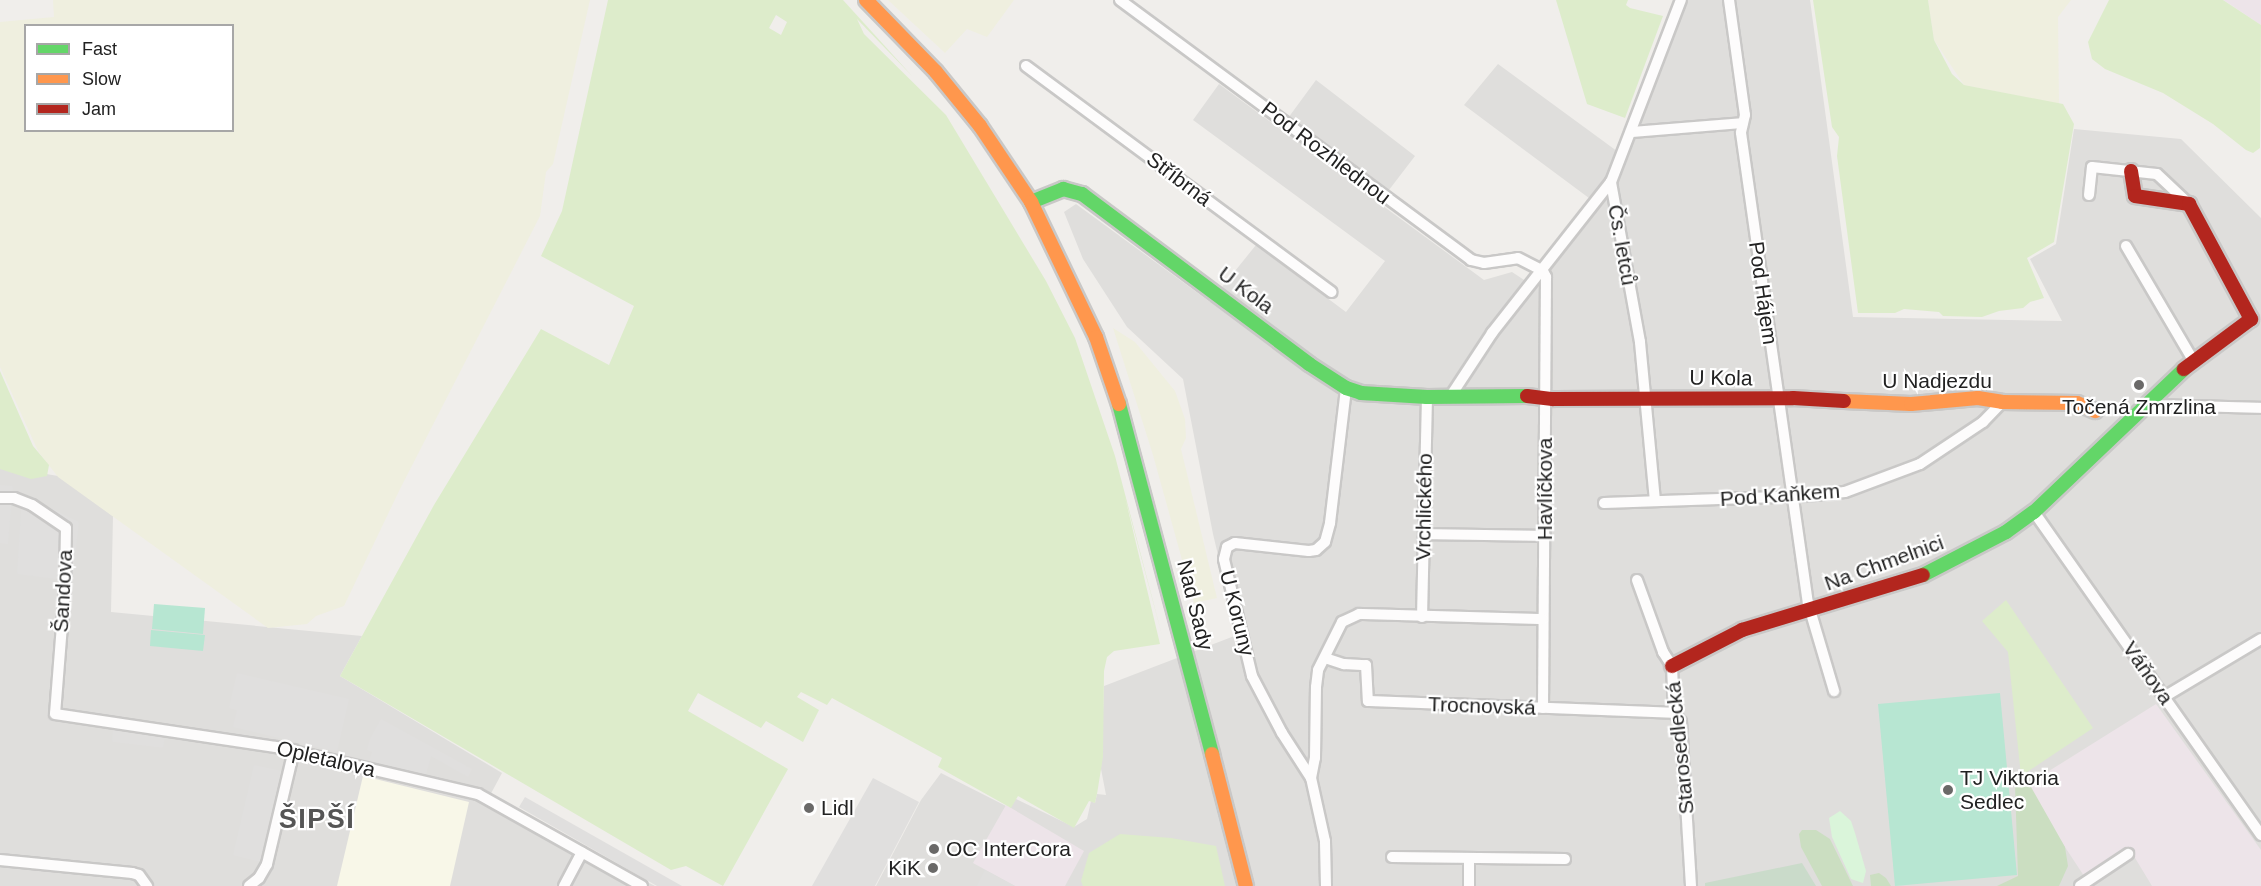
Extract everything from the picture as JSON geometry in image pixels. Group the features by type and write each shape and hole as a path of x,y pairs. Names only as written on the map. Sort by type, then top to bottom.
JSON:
{"street":[{"name":"Nad Sady","path":"866,0 929,64 980,126 1031,202 1096,337 1125,423 1246,886"},
{"name":"Pod Rozhlednou","path":"1120,0 1471,260 1484,263 1518,258 1543,271"},
{"name":"Čs. letců","path":"1655,501 1640,342 1611,182 1681,0"},
{"name":"Pod Hájem","path":"1729,0 1745,115 1742,133 1777,400 1811,610 1834,691"},
{"name":"Stříbrná","path":"1026,66 1331,292"},
{"path":"1631,132 1743,123"},
{"name":"Na Chmelnici","path":"1672,666 1742,630 1912,580 1947,565 2006,532 2034,512 2148,405 2173,377 2251,319 2189,204 2157,174 2092,167 2089,195"},
{"path":"2131,171 2134,196 2189,204"},
{"path":"1450,397 1492,333 1611,182"},
{"name":"U Kola","path":"1031,202 1063,189 1082,194 1309,364 1346,388 1379,395 1427,397 1777,400"},
{"path":"2126,246 2194,362"},
{"name":"Havlíčkova","path":"1543,271 1546,277 1543,708"},
{"name":"U Koruny","path":"1326,886 1325,842 1311,778 1282,733 1252,676 1224,559 1227,547 1235,543 1309,551 1316,550 1325,542 1330,523 1346,388"},
{"name":"Vrchlického","path":"1422,617 1427,397"},
{"name":"U Nadjezdu","path":"1777,400 1911,404 1978,398 2002,402 2077,403 2095,411"},
{"name":"Pod Kaňkem","path":"1604,503 1845,492 1912,467 1983,422 2002,402"},
{"path":"2148,405 2261,408"},
{"name":"Šandova","path":"0,498 14,498 32,505 66,528 65,587 55,714"},
{"name":"Váňova","path":"2034,512 2261,835"},
{"path":"1424,534 1545,536"},
{"name":"Starosedlecká","path":"1637,580 1663,652 1672,666 1674,713 1681,722 1691,886"},
{"name":"U Koruny","path":"1311,778 1315,758 1318,670 1338,627 1347,618 1359,614 1422,617"},
{"path":"1422,617 1543,620"},
{"path":"2164,697 2261,639"},
{"name":"Trocnovská","path":"1325,658 1344,664 1365,665 1368,701 1674,713"},
{"name":"Opletalova","path":"55,714 294,750 478,794 642,886"},
{"path":"249,886 259,878 267,864 294,750"},
{"path":"564,886 582,852"},
{"path":"2080,886 2095,882 2128,854"},
{"path":"1392,857 1565,859"},
{"path":"1469,858 1469,886"},
{"path":"0,860 132,873 139,875 147,886"}],"shaded area":[{"path":"1687,0 1810,0 1853,317 2062,321 2030,259 2056,244 2074,129 2181,139 2261,218 2261,886 876,886 921,800 941,773 1010,808 1016,799 1074,827 1087,819 1091,801 1095,803 1097,794 1106,795 1101,769 1104,686 1237,635 1213,534 1183,379 1127,327 1083,259 1064,212 1076,204 1210,302 1256,245 1346,312 1385,261 1193,120 1219,84 1280,129 1316,80 1415,156 1379,203 1484,280 1512,272 1535,287 1597,204 1464,105 1498,64 1625,157"},
{"path":"2223,0 2261,0 2261,25 2225,1"},
{"path":"0,466 58,476 113,516 111,612 362,636 340,676 502,773 488,799 655,886 0,886"},
{"path":"0,485 13,486 8,544 0,543"},
{"path":"22,494 79,522 72,581 17,574"},
{"path":"237,673 349,699 337,752 233,727 237,710 229,708"},
{"path":"2156,704 2261,850 2261,886 2152,886 2129,848 2084,876 2025,786"},
{"path":"381,719 472,769 468,777 431,756 426,775 369,761 372,752 367,750 370,739"},
{"path":"113,729 165,736 163,748 112,742"},
{"path":"254,765 282,771 261,862 233,855"},
{"path":"363,776 469,802 450,886 337,886"},
{"path":"873,778 919,802 875,886 812,886"},
{"path":"525,797 682,886 657,886 519,807"},
{"path":"1006,805 1084,851 1065,886 1015,886 973,863"},
{"path":"985,870 1015,886 977,886"}],"green space":[{"path":"53,0 590,0 553,164 546,172 540,216 400,489 344,606 316,616 307,624 268,628 58,477 38,451 0,367 0,22 54,17"},
{"path":"608,0 843,0 913,77 857,19 864,34 946,115 1046,281 1075,338 1115,456 1163,639 1125,497 1160,644 1114,651 1107,657 1104,671 1103,757 1097,794 1095,803 1089,801 1074,828 1018,796 1011,808 938,767 942,758 832,698 827,705 801,692 797,697 819,710 803,742 766,721 761,728 698,693 688,711 788,769 723,886 686,866 671,870 340,676 434,505 541,329 609,365 634,306 541,256 562,211","holes":["776,15 787,22 781,35 769,28"]},
{"path":"888,0 1014,0 987,37 967,29 945,53"},
{"path":"1556,0 1628,0 1626,5 1630,8 1663,16 1625,118 1587,104"},
{"path":"1813,0 1928,0 1934,40 1952,74 1964,85 2063,104 2074,124 2054,242 2027,258 2044,298 2030,302 2023,308 1999,311 1982,317 1943,316 1939,312 1904,309 1895,313 1858,313 1837,156 1839,137 1832,127"},
{"path":"1928,0 2071,0 2058,17 2059,104 1964,85 1934,40"},
{"path":"2109,0 2223,0 2261,25 2260,148 2253,153 2246,150 2213,124 2163,93 2105,69 2092,59 2088,42"},
{"path":"1113,328 1135,342 1175,391 1185,419 1186,438 1181,449 1217,598 1194,603 1153,455"},
{"path":"0,371 33,446 49,465 47,476 31,479 0,469"},
{"path":"2006,600 2093,728 2021,776 2008,652 1982,621"},
{"path":"154,604 205,608 203,634 152,629"},
{"path":"151,630 205,635 203,651 150,646"},
{"name":"TJ Viktoria Sedlec","path":"2000,693 2017,875 1895,886 1878,704"},
{"path":"2027,780 2065,847 2068,866 2059,886 1997,886 2018,876 2015,785 2016,781"},
{"path":"1840,811 1851,821 1855,833 1866,871 1863,883 1851,879 1832,837 1829,818"},
{"path":"1802,830 1816,830 1830,839 1853,886 1822,886 1801,847 1799,834"},
{"path":"1120,834 1171,838 1216,846 1225,886 1083,886 1081,881 1089,853"},
{"path":"1802,863 1816,886 1705,886 1705,883"},
{"path":"1879,873 1891,886 1871,886 1870,875"}],"traffic: fast":[{"path":"1031,202 1063,189 1082,194 1309,364 1346,388 1361,393 1427,397 1527,396"},
{"path":"1923,575 2006,532 2034,512 2184,369"},
{"path":"1119,404 1212,754"}],"traffic: slow":[{"path":"866,0 936,72 980,126 1031,202 1096,337 1119,404"},
{"path":"1844,401 1911,404 1978,398 2002,402 2077,403 2095,411"},
{"path":"1212,754 1246,886"}],"traffic: jam":[{"path":"2131,171 2135,196 2189,204 2251,319 2184,369"},
{"path":"1527,396 1553,399 1793,398 1844,401"},
{"path":"1672,666 1742,630 1923,575"}],"place":[{"name":"Točená Zmrzlina","path":"2139,385"},
{"name":"TJ Viktoria Sedlec","path":"1948,790"},
{"name":"Lidl","path":"809,808"},
{"name":"OC InterCora","path":"934,849"},
{"name":"KiK","path":"933,868"}],"district":[{"name":"ŠIPŠÍ","path":"317,820"}]}
